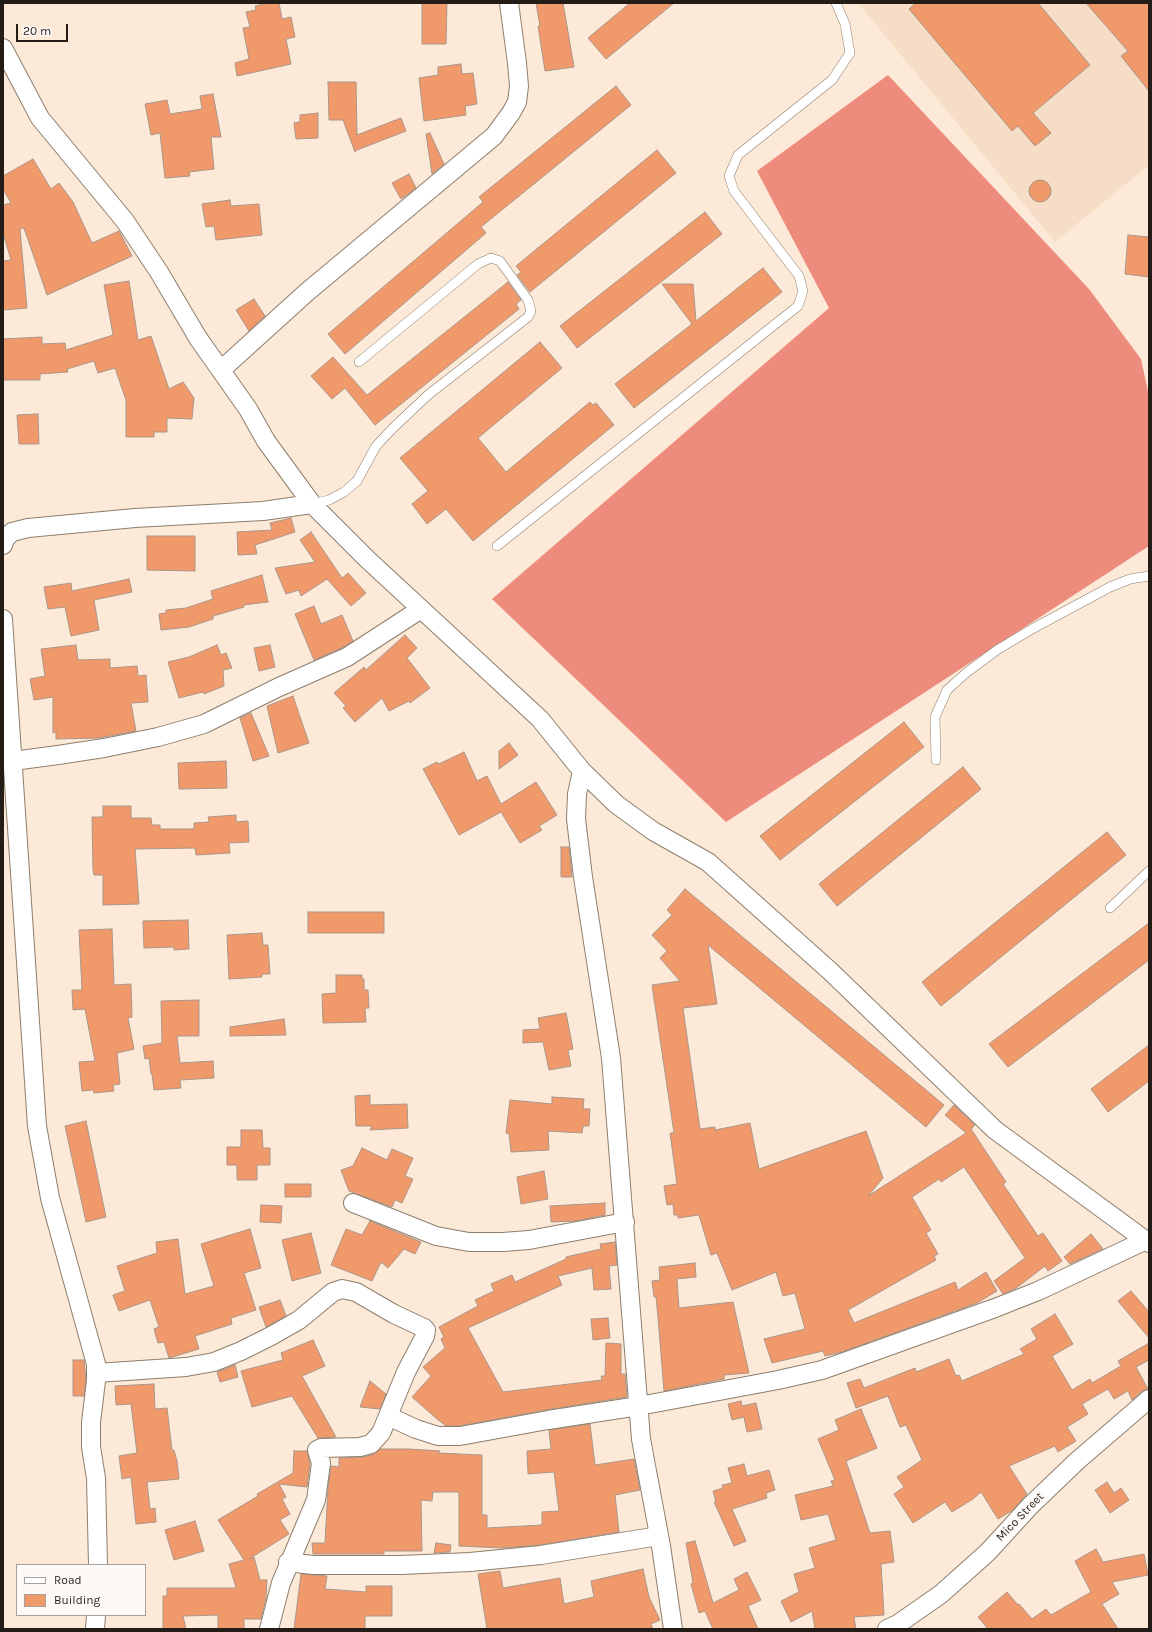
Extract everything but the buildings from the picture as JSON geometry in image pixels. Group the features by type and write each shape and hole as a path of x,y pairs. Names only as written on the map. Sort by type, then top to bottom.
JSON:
{"street":[{"path":"221,370 307,292 494,136 517,102 519,86 509,3"},
{"path":"3,48 40,118 125,220 159,272 198,338 248,409 266,441 312,504 367,559 540,719 582,771 616,804 653,831 708,862 830,971 995,1130 1147,1242 1038,1291 995,1308 822,1370 778,1380 639,1406 548,1420 460,1436 438,1436 416,1429 388,1416"},
{"path":"3,545 5,539 12,532 28,528 135,518 263,511 312,504"},
{"path":"12,761 104,748 158,737 204,724 347,657 421,609"},
{"path":"3,619 37,1126 50,1198 96,1364 91,1422 91,1441 96,1478 98,1564"},
{"path":"582,771 577,794 576,819 611,1058 641,1439 659,1536 673,1629"},
{"path":"353,1203 436,1236 469,1242 529,1240 625,1222"},
{"path":"96,1373 179,1367 214,1362 242,1351 271,1336 298,1320 334,1292 342,1289 356,1292 394,1314 426,1330 425,1336 406,1372 381,1433 371,1444 360,1447 318,1448 321,1469 316,1500 301,1537 288,1562 269,1629"},
{"name":"Mico Street","path":"887,1629 898,1624 941,1594 988,1552 1030,1506 1072,1466 1149,1399"},
{"path":"288,1562 313,1565 401,1565 470,1562 541,1555 659,1536"},
{"path":"96,1616 96,1629"}],"lane":[{"path":"497,546 798,306 804,291 799,276 734,191 729,176 738,156 832,80 850,53 845,24 836,3"},
{"path":"312,504 329,500 344,492 357,481 376,446 392,428 428,395 528,317 531,311 528,300 500,261 490,258 478,264 359,362"},
{"path":"936,760 935,717 947,690 966,673 998,650 1032,629 1110,587 1130,579 1149,576"},
{"path":"1110,908 1149,871"}],"shaded area":[{"path":"858,3 1149,3 1149,165 1055,242"},
{"path":"888,75 1089,289 1141,359 1149,396 1149,546 726,822 492,599 829,308 757,171"}]}
